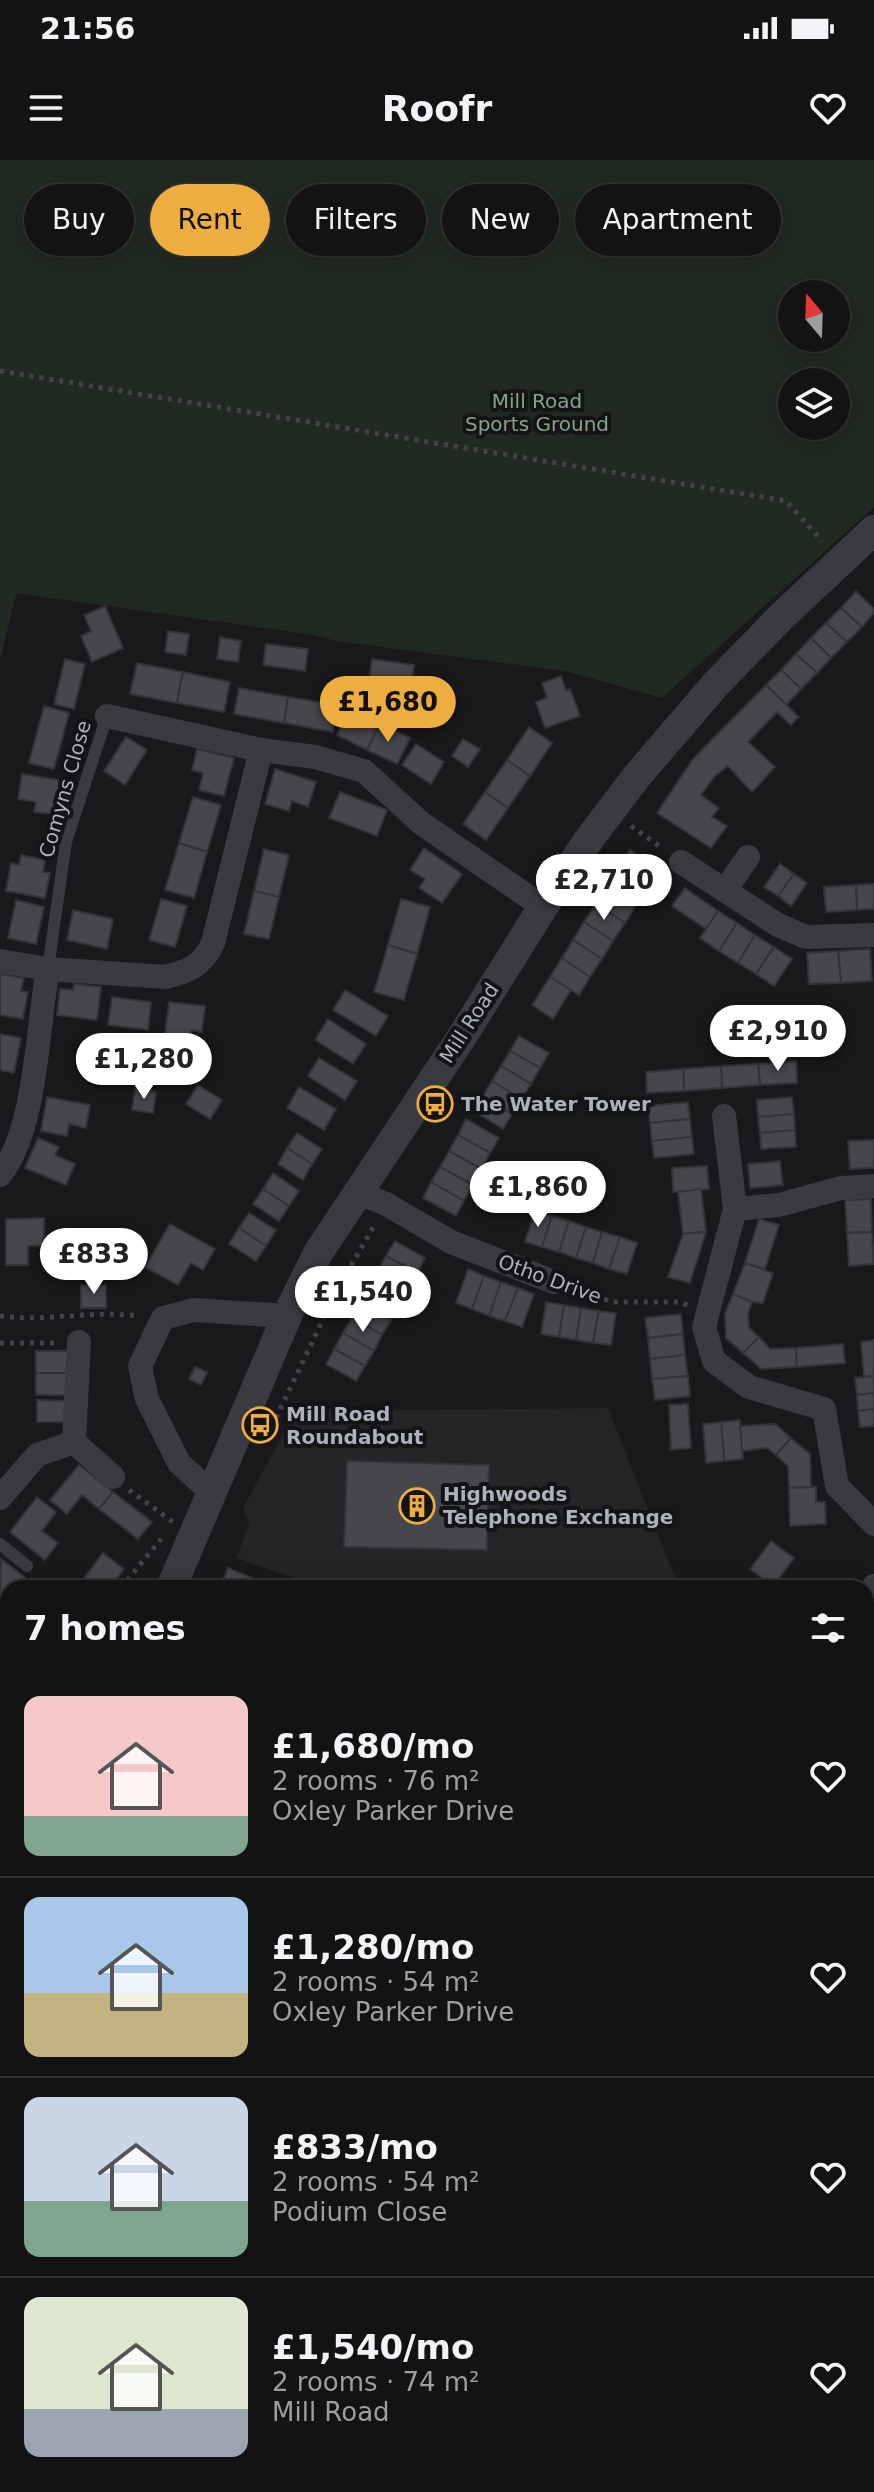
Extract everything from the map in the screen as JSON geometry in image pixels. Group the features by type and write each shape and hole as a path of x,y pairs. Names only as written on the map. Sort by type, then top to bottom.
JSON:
{"street":[{"name":"Mill Road","path":"173,1580 184,1530 213,1494 287,1316 318,1253 461,1038 543,907 637,776 715,685 874,530"},
{"path":"107,716 261,750 315,757 364,771 421,823 543,907"},
{"path":"0,961 48,969 165,977 183,973 207,957 261,750"},
{"path":"725,890 748,857"},
{"path":"681,862 778,925 806,937 874,935"},
{"path":"0,1175 15,1151 22,1128 48,969"},
{"path":"724,1116 735,1209 704,1327 714,1361 749,1387 824,1409 837,1486 874,1524"},
{"path":"735,1209 779,1205 841,1188 874,1186"},
{"name":"Otho Drive","path":"357,1192 386,1204 451,1242 554,1282"},
{"path":"213,1494 179,1463 147,1399 140,1366 163,1318 194,1310 287,1316"},
{"path":"74,1442 79,1342"},
{"path":"74,1442 113,1477"},
{"path":"0,1498 37,1455 74,1442"}],"lane":[{"name":"Comyns Close","path":"48,969 66,842 107,716"},
{"path":"0,1544 27,1566"}],"path":[{"path":"0,371 786,501 840,560"},
{"path":"639,815 630,826 681,862"},
{"path":"271,1427 337,1290 386,1204"},
{"name":"Otho Drive","path":"554,1282 613,1302 678,1302 708,1311"},
{"path":"0,1343 79,1342"},
{"path":"113,1477 184,1530 130,1580"}],"shaded area":[{"path":"608,1408 676,1580 300,1580 237,1558 249,1522 243,1508 296,1411"}],"green space":[{"name":"Mill Road Sports Ground","path":"0,160 874,160 874,507 662,698 565,671 16,593 0,661"}],"building":[{"path":"856,591 874,609 862,627 841,608"},
{"path":"105,606 123,648 92,662 81,636 91,631 84,615"},
{"path":"841,608 862,627 847,642 826,623"},
{"path":"826,623 847,642 831,658 811,638"},
{"path":"168,631 189,634 186,655 165,652"},
{"path":"220,637 241,641 238,662 217,659"},
{"path":"811,638 831,658 817,673 796,654"},
{"path":"266,644 308,649 305,671 263,665"},
{"path":"796,654 817,673 801,689 781,670"},
{"path":"65,659 85,664 74,709 54,704"},
{"path":"372,659 414,665 411,686 369,680"},
{"path":"137,663 183,672 177,703 130,694"},
{"path":"781,670 801,689 786,705 766,685"},
{"path":"183,672 230,682 224,712 177,703"},
{"path":"561,676 566,691 570,689 580,716 545,728 536,702 547,698 542,683"},
{"path":"766,685 799,717 791,725 777,712 748,742 775,767 752,792 728,766 715,776 701,795 719,808 712,817 727,826 711,848 657,813 693,759"},
{"path":"239,688 288,697 284,723 234,714"},
{"path":"288,697 337,705 333,732 284,723"},
{"path":"44,706 69,713 54,769 29,763"},
{"path":"350,709 380,724 367,750 337,735"},
{"path":"380,724 410,738 397,764 367,750"},
{"path":"529,727 552,743 530,776 507,760"},
{"path":"126,737 147,750 125,785 104,771"},
{"path":"463,739 480,749 468,767 452,756"},
{"path":"416,744 444,762 431,784 402,765"},
{"path":"197,749 234,758 224,796 199,790 203,773 192,770"},
{"path":"507,760 530,776 508,808 485,792"},
{"path":"275,769 316,782 308,807 292,801 289,811 265,804"},
{"path":"22,774 66,781 61,815 34,812 36,802 18,799"},
{"path":"340,792 387,810 377,836 329,818"},
{"path":"485,792 508,808 486,840 463,824"},
{"path":"193,797 221,805 207,852 179,843"},
{"path":"179,843 207,852 194,898 165,890"},
{"path":"424,848 462,874 442,903 419,888 425,879 410,870"},
{"path":"264,849 289,855 279,897 254,891"},
{"path":"630,850 659,868 647,887 618,868"},
{"path":"21,855 45,860 43,872 50,873 45,898 6,891 11,863 19,865"},
{"path":"780,864 794,874 778,896 764,887"},
{"path":"618,868 647,887 636,905 607,886"},
{"path":"794,874 807,883 791,906 778,896"},
{"path":"874,884 874,909 857,910 856,885"},
{"path":"856,885 857,910 826,912 824,887"},
{"path":"607,886 636,905 625,923 596,904"},
{"path":"685,888 718,911 706,929 672,906"},
{"path":"254,891 279,897 269,939 244,934"},
{"path":"161,899 187,906 175,947 149,940"},
{"path":"401,899 430,907 417,954 388,945"},
{"path":"16,900 44,907 36,944 8,938"},
{"path":"596,904 625,923 613,941 584,922"},
{"path":"73,910 113,919 107,949 67,940"},
{"path":"718,911 737,923 719,951 700,938"},
{"path":"584,922 613,941 602,959 573,940"},
{"path":"737,923 755,935 738,963 719,951"},
{"path":"755,935 774,947 756,974 738,963"},
{"path":"573,940 602,959 590,977 562,958"},
{"path":"388,945 417,954 404,1000 374,992"},
{"path":"774,947 792,959 774,986 756,974"},
{"path":"870,949 872,981 841,983 838,951"},
{"path":"838,951 841,983 809,984 807,953"},
{"path":"562,958 590,977 579,995 550,977"},
{"path":"0,974 24,978 21,991 28,992 23,1019 0,1015"},
{"path":"550,977 571,990 553,1019 532,1005"},
{"path":"74,984 101,987 97,1020 57,1015 60,989 73,990"},
{"path":"345,990 388,1016 376,1036 333,1010"},
{"path":"112,997 151,1002 148,1030 108,1025"},
{"path":"169,1002 205,1006 202,1032 191,1030 189,1044 164,1041"},
{"path":"328,1019 366,1044 353,1064 315,1040"},
{"path":"0,1034 21,1038 14,1073 0,1070"},
{"path":"519,1036 549,1053 540,1068 510,1051"},
{"path":"510,1051 540,1068 531,1084 501,1066"},
{"path":"319,1058 357,1081 345,1100 308,1076"},
{"path":"796,1061 797,1083 760,1085 758,1064"},
{"path":"758,1064 760,1085 722,1088 721,1066"},
{"path":"501,1066 531,1084 521,1099 492,1081"},
{"path":"721,1066 722,1088 684,1091 683,1069"},
{"path":"683,1069 684,1091 647,1093 646,1072"},
{"path":"492,1081 521,1099 512,1114 483,1096"},
{"path":"198,1085 222,1100 210,1119 186,1104"},
{"path":"299,1087 336,1109 324,1130 287,1108"},
{"path":"135,1088 156,1092 153,1113 132,1110"},
{"path":"483,1096 512,1114 503,1129 474,1111"},
{"path":"47,1097 90,1105 86,1128 69,1124 67,1136 41,1131"},
{"path":"792,1097 794,1114 758,1117 757,1100"},
{"path":"688,1102 690,1119 650,1123 648,1106"},
{"path":"794,1114 795,1130 760,1133 758,1117"},
{"path":"466,1119 499,1138 490,1153 458,1135"},
{"path":"690,1119 692,1137 652,1141 650,1123"},
{"path":"795,1130 796,1147 761,1149 760,1133"},
{"path":"297,1133 322,1149 312,1164 287,1148"},
{"path":"458,1135 490,1153 482,1169 449,1151"},
{"path":"692,1137 694,1154 654,1158 652,1141"},
{"path":"38,1138 59,1147 55,1155 75,1164 66,1185 25,1168"},
{"path":"874,1140 874,1168 850,1169 848,1141"},
{"path":"287,1148 312,1164 303,1180 278,1164"},
{"path":"449,1151 482,1169 473,1185 440,1167"},
{"path":"780,1161 783,1185 750,1188 748,1164"},
{"path":"707,1166 709,1189 673,1192 672,1168"},
{"path":"440,1167 473,1185 464,1201 431,1182"},
{"path":"273,1173 299,1191 289,1206 263,1189"},
{"path":"431,1182 464,1201 456,1216 423,1198"},
{"path":"263,1189 289,1206 279,1221 253,1204"},
{"path":"701,1189 706,1232 683,1234 678,1192"},
{"path":"871,1199 872,1232 847,1233 845,1200"},
{"path":"535,1210 552,1216 542,1247 525,1242"},
{"path":"249,1213 276,1230 266,1246 239,1228"},
{"path":"552,1216 569,1221 559,1252 542,1247"},
{"path":"44,1218 44,1246 28,1246 28,1265 6,1265 6,1219"},
{"path":"759,1219 779,1225 765,1269 745,1263"},
{"path":"569,1221 586,1227 576,1258 559,1252"},
{"path":"170,1224 215,1249 203,1270 191,1263 178,1285 145,1267"},
{"path":"586,1227 602,1232 593,1263 576,1258"},
{"path":"239,1228 266,1246 256,1261 229,1244"},
{"path":"602,1232 620,1237 609,1269 593,1263"},
{"path":"706,1232 690,1283 668,1277 683,1234"},
{"path":"872,1232 874,1264 849,1266 847,1233"},
{"path":"620,1237 637,1243 627,1274 609,1269"},
{"path":"395,1241 425,1258 417,1273 386,1256"},
{"path":"386,1256 417,1273 408,1289 377,1272"},
{"path":"745,1263 773,1273 763,1303 733,1294"},
{"path":"468,1269 484,1276 472,1309 456,1303"},
{"path":"377,1272 408,1289 399,1304 369,1287"},
{"path":"484,1276 501,1282 489,1316 472,1309"},
{"path":"501,1282 518,1288 505,1321 489,1316"},
{"path":"81,1285 106,1285 106,1308 81,1308"},
{"path":"369,1287 399,1304 391,1320 360,1302"},
{"path":"518,1288 534,1294 522,1327 505,1321"},
{"path":"733,1294 752,1302 748,1313 749,1328 759,1337 743,1353 726,1338 725,1313"},
{"path":"360,1302 391,1320 382,1335 352,1318"},
{"path":"546,1302 564,1305 559,1337 541,1334"},
{"path":"564,1305 581,1308 576,1340 559,1337"},
{"path":"581,1308 599,1311 593,1343 576,1340"},
{"path":"599,1311 616,1313 611,1345 593,1343"},
{"path":"681,1314 683,1334 648,1338 645,1318"},
{"path":"352,1318 382,1335 374,1351 343,1333"},
{"path":"343,1333 374,1351 365,1366 334,1349"},
{"path":"683,1334 685,1355 650,1359 648,1338"},
{"path":"759,1337 770,1349 796,1348 797,1367 761,1369 743,1353"},
{"path":"874,1340 874,1376 864,1377 861,1342"},
{"path":"843,1344 845,1363 797,1367 796,1348"},
{"path":"334,1349 365,1366 356,1381 326,1364"},
{"path":"36,1351 73,1351 73,1373 36,1373"},
{"path":"685,1355 688,1376 652,1379 650,1359"},
{"path":"195,1367 207,1372 201,1385 189,1379"},
{"path":"36,1373 73,1373 72,1395 36,1395"},
{"path":"688,1376 690,1396 655,1400 652,1379"},
{"path":"874,1376 874,1393 857,1395 855,1378"},
{"path":"874,1393 874,1409 858,1411 857,1395"},
{"path":"37,1400 72,1401 72,1422 37,1422"},
{"path":"688,1404 691,1448 671,1450 669,1405"},
{"path":"874,1409 874,1426 860,1427 858,1411"},
{"path":"740,1420 743,1459 724,1461 721,1422"},
{"path":"721,1422 724,1461 706,1463 703,1424"},
{"path":"775,1424 791,1438 776,1455 767,1448 742,1451 740,1426"},
{"path":"791,1438 810,1454 811,1487 789,1488 788,1466 776,1455"},
{"name":"Highwoods Telephone Exchange","path":"347,1461 489,1465 487,1550 344,1547"},
{"path":"79,1465 113,1492 99,1509 82,1495 67,1514 50,1500"},
{"path":"816,1487 816,1502 825,1502 826,1524 790,1526 789,1488"},
{"path":"113,1492 152,1522 138,1539 99,1509"},
{"path":"37,1497 56,1512 42,1531 58,1543 45,1560 10,1532"},
{"path":"771,1541 794,1558 778,1580 765,1580 750,1569"},
{"path":"103,1553 124,1569 116,1580 83,1580"},
{"path":"1,1559 28,1580 0,1580"},
{"path":"228,1568 257,1580 223,1580"}],"place":[{"name":"The Water Tower","path":"435,1104"},
{"name":"Mill Road Roundabout","path":"260,1425"},
{"name":"Highwoods Telephone Exchange","path":"417,1506"}]}
